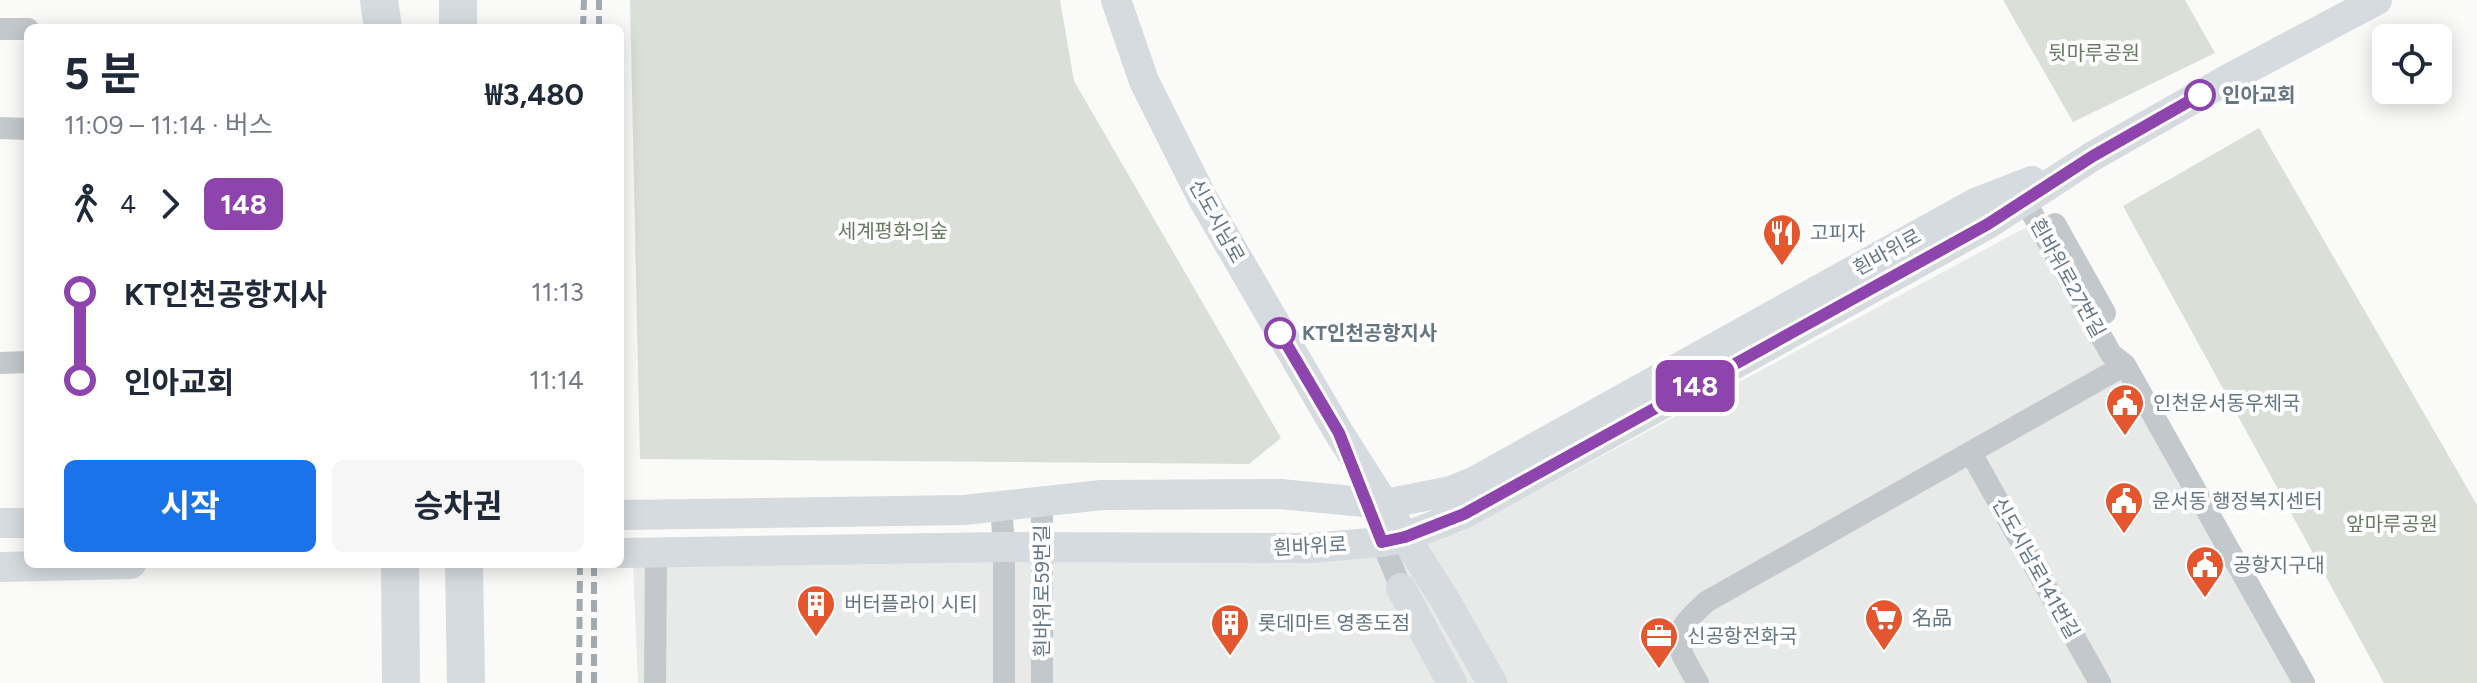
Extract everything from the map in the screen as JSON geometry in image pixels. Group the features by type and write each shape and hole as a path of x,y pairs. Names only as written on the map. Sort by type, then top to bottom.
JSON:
{"highway":[{"path":"379,0 382,24"},
{"path":"391,0 392,24"},
{"path":"458,0 458,24"},
{"path":"464,576 466,683"},
{"path":"400,577 401,683"}],"street":[{"name":"신도시남로","path":"1116,0 1144,81 1203,199 1339,433 1394,539 1445,600 1492,683"},
{"name":"흰바위로","path":"624,515 964,510 1102,495 1280,494 1376,504 1451,491 1475,481 1975,203 2027,190 2377,0"},
{"path":"0,29 24,29"},
{"path":"0,128 24,129"},
{"name":"흰바위로","path":"624,553 1004,547 1310,548 1394,539 1464,514 1988,224 2027,190"},
{"name":"흰바위로27번길","path":"2027,190 2124,347 2125,365 2304,683"},
{"path":"0,363 24,362"},
{"path":"1698,683 1677,642 1680,630 1706,602 2125,365"},
{"name":"신도시남로141번길","path":"1971,453 2100,683"},
{"name":"흰바위로59번길","path":"1042,500 1042,683"},
{"name":"흰바위로59번길","path":"1001,505 1004,683"},
{"path":"0,523 24,523"},
{"name":"신도시남로","path":"1394,539 1401,588 1452,683"},
{"path":"655,683 656,552"},
{"path":"0,567 24,566"}],"shaded area":[{"path":"2045,217 2313,683 638,683 632,541 1459,533"}],"green space":[{"name":"세계평화의숲","path":"630,0 1060,0 1074,81 1281,438 1249,464 640,459"},
{"name":"뒷마루공원","path":"2003,0 2185,0 2215,53 2073,122"},
{"name":"앞마루공원","path":"2259,128 2477,505 2477,683 2384,683 2123,206"}],"railway":[{"path":"583,24 584,0"},
{"path":"599,0 599,24"},
{"path":"579,683 580,568"},
{"path":"594,568 594,683"}],"bus line":[{"name":"148","path":"1280,333 1339,433 1382,542 1405,537 1464,514 1988,224 2093,156 2200,95"}],"place":[{"name":"인아교회","path":"2200,95"},
{"name":"고피자","path":"1782,267"},
{"name":"KT인천공항지사","path":"1280,333"},
{"name":"인천운서동우체국","path":"2125,437"},
{"name":"운서동 행정복지센터","path":"2124,535"},
{"name":"공항지구대","path":"2205,599"},
{"name":"버터플라이 시티","path":"816,638"},
{"name":"名品","path":"1884,652"},
{"name":"롯데마트 영종도점","path":"1230,657"},
{"name":"신공항전화국","path":"1659,670"}]}
